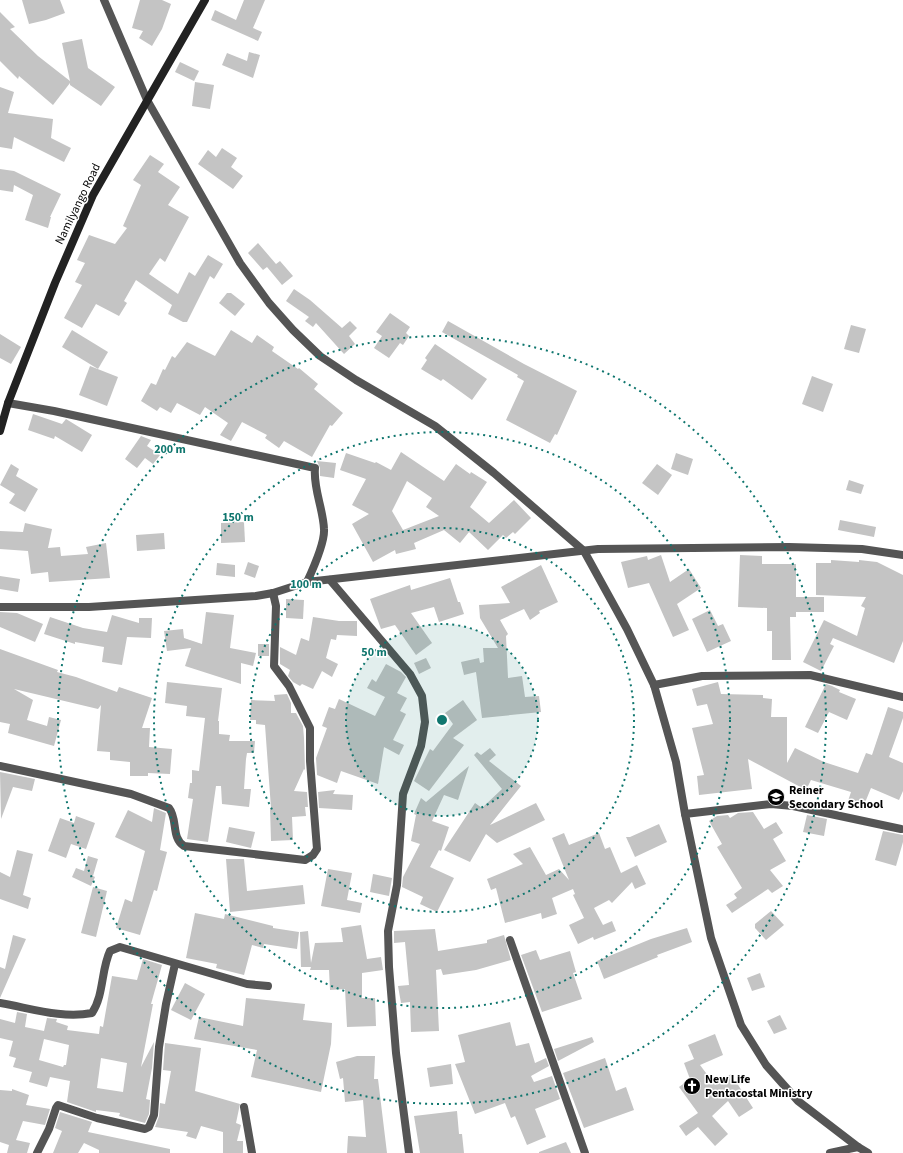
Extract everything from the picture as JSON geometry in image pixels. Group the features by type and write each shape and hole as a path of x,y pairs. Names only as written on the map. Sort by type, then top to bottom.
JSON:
{"main road":[{"name":"Namilyango Road","path":"0,431 8,403 55,283 93,195 205,0"}],"street":[{"path":"104,0 148,100 240,263 269,303 293,330 320,356 356,380 435,426 494,473 584,551 627,629 654,685 676,762 685,814 711,938 741,1025 766,1066 798,1101 868,1153"},
{"path":"8,403 54,411 315,468 314,478 324,530 316,562 307,582"},
{"path":"0,607 89,607 273,593 307,582 598,549 789,547 862,549 903,555"},
{"path":"330,580 410,674 422,696 425,722 421,746 403,794 397,885 388,931 389,967 396,1053 409,1153"},
{"path":"0,766 131,794 169,808 173,813 175,832 179,843 184,846 305,860 313,855 317,849 310,761 310,728 289,686 274,666 276,606 273,593"},
{"path":"654,685 702,676 810,676 903,697"},
{"path":"685,814 771,804 793,806 901,829"},
{"path":"510,940 584,1153"},
{"path":"0,1003 60,1014 80,1016 92,1013 96,1006 105,961 110,951 120,947 247,984 268,986"},
{"path":"37,1153 58,1106 97,1118 145,1129 149,1127 154,1115 159,1047 166,1004 175,964"},
{"path":"244,1107 252,1153"},
{"path":"830,1153 858,1147"}],"building":[{"path":"22,0 60,0 65,13 29,24"},
{"path":"140,0 162,0 171,4 162,29 152,46 139,38 143,31 132,28"},
{"path":"244,0 265,0 253,28 262,32 258,41 211,20 215,10 236,20"},
{"path":"0,12 15,27 10,29 38,56 70,81 62,43 82,39 88,68 115,87 101,106 70,85 70,83 53,105 19,76 18,79 0,61"},
{"path":"249,52 260,55 253,78 222,65 227,53 247,61"},
{"path":"180,62 199,71 194,81 175,72"},
{"path":"195,82 214,85 210,109 192,106"},
{"path":"0,87 14,92 8,113 53,119 51,138 71,148 64,162 14,137 12,149 0,147"},
{"path":"222,148 237,158 231,167 243,176 233,189 198,164 208,150 216,157"},
{"path":"150,155 164,164 158,172 180,187 168,205 189,217 165,262 160,258 149,274 178,294 189,272 195,276 208,255 223,264 214,279 210,276 187,322 183,322 168,314 172,305 136,280 124,301 127,303 119,316 96,304 82,328 64,318 82,285 75,282 85,263 77,260 89,235 115,244 127,228 123,226 141,185 133,180"},
{"path":"0,169 14,171 61,194 50,217 48,228 25,220 33,195 14,185 13,192 0,190"},
{"path":"258,243 276,264 280,261 293,276 282,285 267,267 263,270 248,253"},
{"path":"294,289 310,300 342,328 350,321 357,328 349,336 355,344 344,354 316,323 313,327 305,321 309,317 286,301"},
{"path":"227,293 231,293 245,304 235,316 219,303"},
{"path":"390,313 410,327 406,333 409,336 403,345 400,343 389,358 374,348 382,336 376,332"},
{"path":"448,321 524,364 577,391 557,435 555,434 550,443 506,420 524,381 517,377 518,375 442,332"},
{"path":"851,325 866,329 859,353 844,349"},
{"path":"72,330 108,352 98,369 62,347"},
{"path":"231,330 252,343 257,335 274,347 272,351 298,369 299,368 318,384 314,389 343,413 332,426 330,425 312,457 284,441 279,448 265,438 267,435 242,422 231,441 220,435 228,423 205,407 200,415 177,403 171,413 160,407 157,411 141,401 151,383 156,385 163,369 165,370 172,356 175,358 187,342 215,356"},
{"path":"0,334 21,347 11,364 0,358"},
{"path":"435,344 487,379 472,400 443,379 441,381 421,369 427,360 425,358"},
{"path":"90,366 118,377 107,406 79,395"},
{"path":"812,376 833,384 823,412 802,404"},
{"path":"33,414 62,424 66,419 92,435 82,452 55,436 54,439 28,430"},
{"path":"141,436 151,440 147,446 160,455 153,464 145,458 137,468 125,459"},
{"path":"401,452 444,481 456,464 470,474 471,472 487,482 470,507 489,523 514,500 531,518 515,534 513,532 506,538 503,535 488,550 469,532 460,543 444,530 414,543 416,549 396,554 395,550 373,562 352,524 369,514 352,505 366,479 340,470 346,453 375,463 376,462 391,470","holes":["407,481 432,498 426,507 439,516 403,530 392,511"]},
{"path":"676,453 693,459 688,475 671,469"},
{"path":"317,461 336,463 334,478 320,476 320,468"},
{"path":"11,464 19,469 16,476 38,489 25,512 9,503 15,494 0,485"},
{"path":"657,464 672,475 658,495 642,483"},
{"path":"849,480 864,485 861,494 846,490"},
{"path":"840,520 876,527 874,537 838,530"},
{"path":"244,522 245,542 221,543 221,523"},
{"path":"25,523 52,529 48,548 60,547 61,556 88,554 86,547 106,543 110,578 49,582 48,572 31,574 28,551 0,549 0,531 23,532"},
{"path":"164,533 165,549 137,551 136,535"},
{"path":"661,555 670,582 689,569 701,588 677,604 689,630 673,637 649,583 628,588 621,562 647,556 648,560"},
{"path":"740,555 762,556 762,564 796,564 796,597 824,597 824,612 796,612 796,617 790,617 791,660 772,660 772,631 767,631 767,608 738,607"},
{"path":"831,560 859,562 859,560 877,562 903,575 903,641 894,663 833,638 830,644 834,646 821,671 803,662 824,620 857,636 865,608 861,606 866,597 816,595 816,563 831,563"},
{"path":"248,562 259,566 255,578 244,574"},
{"path":"217,563 235,565 235,577 216,575"},
{"path":"541,565 558,602 539,611 540,613 530,620 524,609 500,620 508,634 506,636 508,678 522,676 525,697 539,696 541,712 482,718 476,672 464,675 461,662 479,658 480,663 484,662 483,648 498,648 480,618 479,605 510,603 501,587"},
{"path":"0,576 20,579 18,592 0,589"},
{"path":"450,578 458,602 460,602 464,614 439,622 434,607 411,613 432,643 416,655 395,625 381,629 370,599 410,585 411,590"},
{"path":"286,599 304,600 303,619 286,618"},
{"path":"710,610 718,626 723,624 731,641 707,652 692,619"},
{"path":"0,612 17,613 43,624 35,642 0,627"},
{"path":"206,612 234,615 230,648 256,653 253,666 241,663 241,684 185,666 191,648 167,651 164,631 183,629 184,638 202,644"},
{"path":"112,615 139,623 139,618 152,618 151,638 127,637 122,665 102,662 104,647 75,642 75,644 44,634 50,617 83,628 107,632"},
{"path":"313,617 339,621 357,621 357,636 337,635 336,640 331,639 326,658 338,664 332,677 322,671 313,689 302,684 300,686 293,682 288,676 290,670 280,664 280,647 296,655 301,638 309,641"},
{"path":"258,644 269,644 269,656 258,656"},
{"path":"0,649 58,670 57,672 76,677 117,692 119,687 152,698 142,728 150,728 149,747 172,749 170,774 148,773 148,776 130,776 130,762 110,760 110,752 97,751 101,705 98,709 14,689 33,700 27,720 47,726 49,717 61,720 54,746 8,733 10,724 0,722"},
{"path":"426,658 431,668 419,674 414,663"},
{"path":"386,664 401,672 406,677 397,693 407,698 400,711 406,714 393,740 404,745 399,755 384,747 378,784 341,771 337,783 317,775 316,758 327,728 322,726 329,707 335,709 339,699 375,716 385,697 367,688 372,679 376,682"},
{"path":"167,682 222,688 218,721 219,734 230,735 229,741 255,741 254,753 247,753 246,759 244,789 251,789 249,807 222,804 221,786 216,786 208,842 187,839 193,799 188,798 190,783 192,783 192,770 199,771 205,718 186,716 187,706 165,703"},
{"path":"718,682 721,694 763,695 763,698 772,699 771,717 787,717 787,763 795,748 824,762 858,773 866,753 872,755 888,707 903,712 903,718 889,757 903,763 903,791 899,800 871,788 862,810 847,804 851,792 811,780 806,790 748,759 752,789 699,795 697,776 704,775 692,728 713,724 707,704 697,706 692,689"},
{"path":"826,684 840,690 839,692 856,699 847,720 829,712 818,733 805,727"},
{"path":"287,694 291,703 291,713 296,713 303,726 304,738 305,770 304,769 294,791 307,792 308,807 305,807 306,816 292,817 293,840 271,841 271,808 265,725 256,724 256,720 250,720 251,700 275,701 274,695"},
{"path":"463,700 477,720 453,738 464,745 429,791 414,781 430,749 433,751 453,724 445,713"},
{"path":"490,748 496,755 489,761 521,786 490,825 536,803 545,820 497,843 486,834 470,862 444,850 475,803 482,808 502,789 474,755 477,752 481,755"},
{"path":"469,766 458,800 444,795 432,821 449,827 441,851 439,850 430,867 454,878 437,912 420,904 423,897 402,887 403,877 420,844 411,841 416,815 414,814 421,798 426,802"},
{"path":"0,772 35,779 32,791 13,787 1,819"},
{"path":"335,790 333,794 353,795 352,810 319,808 318,792"},
{"path":"154,808 166,813 160,850 167,852 157,891 154,890 140,935 116,928 125,899 132,902 145,851 115,837 128,810 152,822"},
{"path":"753,812 764,829 776,822 783,833 773,839 786,861 770,870 783,886 772,893 768,889 732,913 726,905 737,898 734,894 742,888 717,847 722,844 709,821 717,816 728,815 730,818 738,813"},
{"path":"807,815 827,819 824,836 803,832"},
{"path":"76,816 95,823 86,849 71,844 66,858 48,851 60,818 74,823"},
{"path":"659,824 667,842 635,857 626,837 630,837"},
{"path":"229,827 255,832 251,848 226,842"},
{"path":"883,831 903,835 903,842 896,866 875,860"},
{"path":"564,833 569,845 599,833 605,849 610,847 621,873 637,865 646,884 635,889 632,882 612,903 609,900 594,908 603,925 612,921 616,931 594,940 593,937 578,944 569,925 584,918 573,895 575,894 573,889 552,898 557,914 542,919 541,913 505,923 496,888 491,890 487,879 523,864 513,854 530,847 546,875 559,869 569,880 552,838"},
{"path":"17,850 33,854 23,895 31,898 28,909 0,899 0,872 10,877"},
{"path":"88,856 98,859 93,876 95,877 91,886 72,877 76,868 84,871"},
{"path":"226,859 244,859 247,891 303,885 305,904 230,912"},
{"path":"328,869 352,873 347,900 362,903 360,913 321,906"},
{"path":"373,874 392,878 389,896 370,892"},
{"path":"93,887 107,891 96,937 81,933"},
{"path":"771,911 784,925 766,940 755,928 755,924"},
{"path":"195,913 224,919 225,914 273,926 273,928 299,932 297,949 264,944 263,948 252,945 244,975 216,968 217,964 186,958"},
{"path":"361,925 367,959 381,957 383,970 362,973 362,998 375,998 376,1026 347,1027 345,989 330,990 329,970 310,970 311,967 301,967 300,932 308,931 311,963 315,943 343,942 341,928"},
{"path":"687,928 692,942 657,955 658,957 604,979 597,961 651,939"},
{"path":"435,929 438,951 487,943 487,940 504,935 511,960 476,970 443,975 441,969 436,970 439,1031 411,1032 410,1002 401,1003 398,986 409,985 405,942 394,943 394,931"},
{"path":"13,935 26,939 0,998 0,967 5,969"},
{"path":"536,950 540,960 570,951 576,972 573,973 582,999 542,1012 521,955"},
{"path":"143,959 162,965 151,1004 153,1004 141,1067 154,1042 152,1068 146,1099 150,1100 149,1114 145,1123 119,1116 120,1113 96,1110 96,1112 67,1102 70,1081 50,1077 47,1087 29,1082 32,1072 13,1067 16,1058 9,1056 13,1041 0,1038 0,1019 15,1023 17,1012 27,1014 25,1027 44,1031 47,1018 57,1019 56,1022 68,1026 67,1030 99,1034 100,1026 103,1027 112,976 137,980","holes":["44,1039 69,1045 66,1065 63,1067 39,1060","101,1058 127,1063 123,1092 97,1088"]},
{"path":"760,973 765,987 752,991 747,978"},
{"path":"185,983 205,994 191,1020 171,1010"},
{"path":"246,998 305,1004 303,1020 332,1023 331,1044 321,1092 251,1077 257,1050 194,1039 199,1017 243,1026"},
{"path":"780,1015 787,1029 774,1034 767,1021"},
{"path":"510,1022 516,1046 529,1043 535,1063 546,1058 549,1066 531,1076 534,1082 552,1076 560,1099 535,1109 546,1137 527,1145 515,1116 511,1118 505,1103 475,1114 455,1064 465,1062 458,1035"},
{"path":"715,1034 723,1055 700,1065 715,1085 731,1074 753,1108 739,1117 728,1101 712,1116 728,1134 715,1146 698,1127 686,1136 679,1126 698,1113 679,1087 690,1079 684,1063 694,1059 688,1045"},
{"path":"592,1037 594,1042 558,1061 554,1049"},
{"path":"165,1043 201,1048 195,1091 240,1104 236,1123 241,1125 237,1141 243,1141 243,1153 223,1153 223,1132 201,1126 196,1139 186,1136 188,1132 155,1127 159,1116 160,1103 165,1104 171,1071 163,1070"},
{"path":"357,1056 375,1056 374,1079 378,1079 387,1153 347,1153 348,1136 366,1137 363,1100 345,1102 343,1078 340,1079 336,1062"},
{"path":"605,1058 616,1091 626,1087 634,1110 584,1128 563,1073"},
{"path":"451,1064 453,1084 430,1087 427,1068"},
{"path":"12,1089 29,1095 26,1105 50,1109 45,1125 23,1121 16,1140 30,1143 27,1153 7,1153 9,1145 0,1142 0,1090 12,1091"},
{"path":"457,1111 459,1134 462,1134 464,1153 420,1153 414,1116"},
{"path":"60,1112 92,1122 88,1132 170,1149 170,1153 99,1153 99,1150 84,1143 78,1153 53,1153 62,1131 55,1128"},
{"path":"566,1142 571,1153 539,1153 539,1152"}],"place":[{"name":"Reiner Secondary School","path":"776,797"},
{"name":"New Life Pentacostal Ministry","path":"692,1086"}]}
